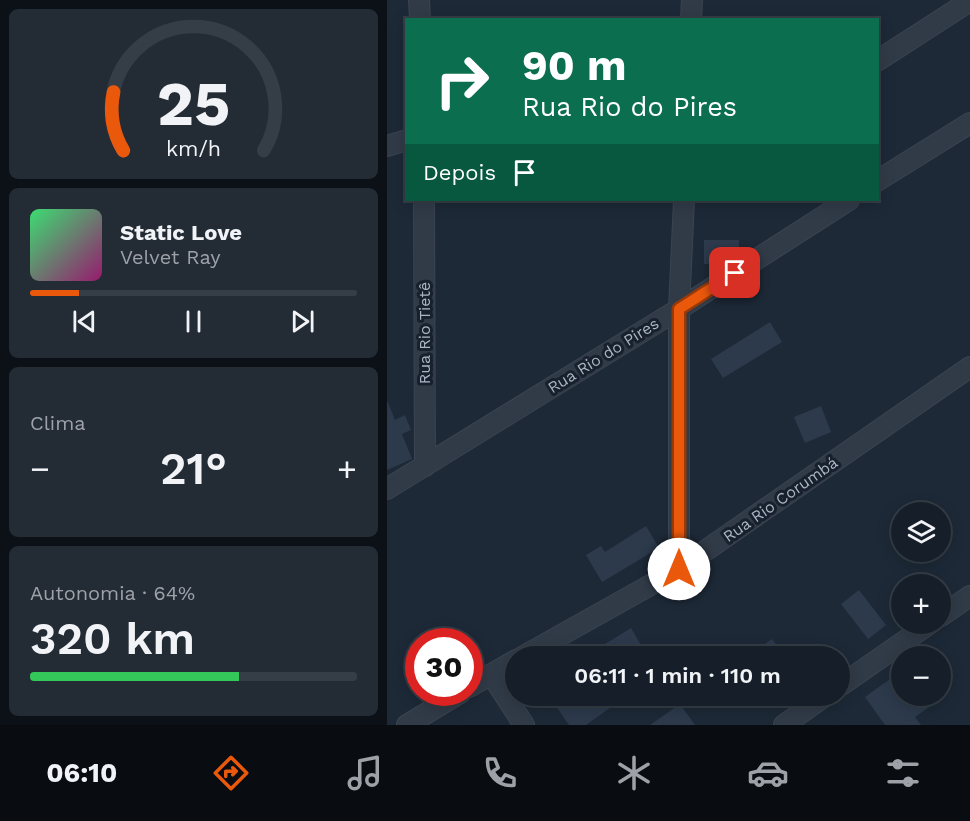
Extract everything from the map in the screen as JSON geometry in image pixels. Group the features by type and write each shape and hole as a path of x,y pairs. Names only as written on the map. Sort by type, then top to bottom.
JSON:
{"street":[{"path":"419,0 420,18"},
{"path":"691,18 692,0"},
{"path":"879,60 970,1"},
{"path":"879,180 970,123"},
{"path":"387,146 405,141"},
{"name":"Rua Rio Tietê","path":"424,201 425,465"},
{"path":"679,569 679,309 684,201"},
{"name":"Rua Rio do Pires","path":"387,489 679,309 847,201"},
{"name":"Rua Rio Corumbá","path":"542,646 679,569 970,367"},
{"path":"951,609 970,596"},
{"path":"850,679 915,634"},
{"path":"483,679 505,666"},
{"path":"491,674 517,721"},
{"path":"407,725 438,706"},
{"path":"783,725 811,706"}],"building":[{"path":"704,240 739,240 739,256 727,264 704,264"},
{"path":"770,322 782,342 723,378 711,359"},
{"path":"387,400 395,420 405,415 411,430 402,434 412,459 387,470"},
{"path":"821,406 831,432 805,443 794,417"},
{"path":"646,526 659,548 602,582 586,555 601,546 605,552"},
{"path":"859,590 886,625 868,639 841,604"},
{"path":"631,628 642,646 602,646"},
{"path":"772,639 777,646 762,646"},
{"path":"891,678 891,706 931,706 915,717 921,725 885,725 865,697"},
{"path":"556,706 613,706 586,725 569,725"},
{"path":"677,706 681,706 695,725 650,725"}],"route":[{"path":"679,569 679,309 735,273"}]}
